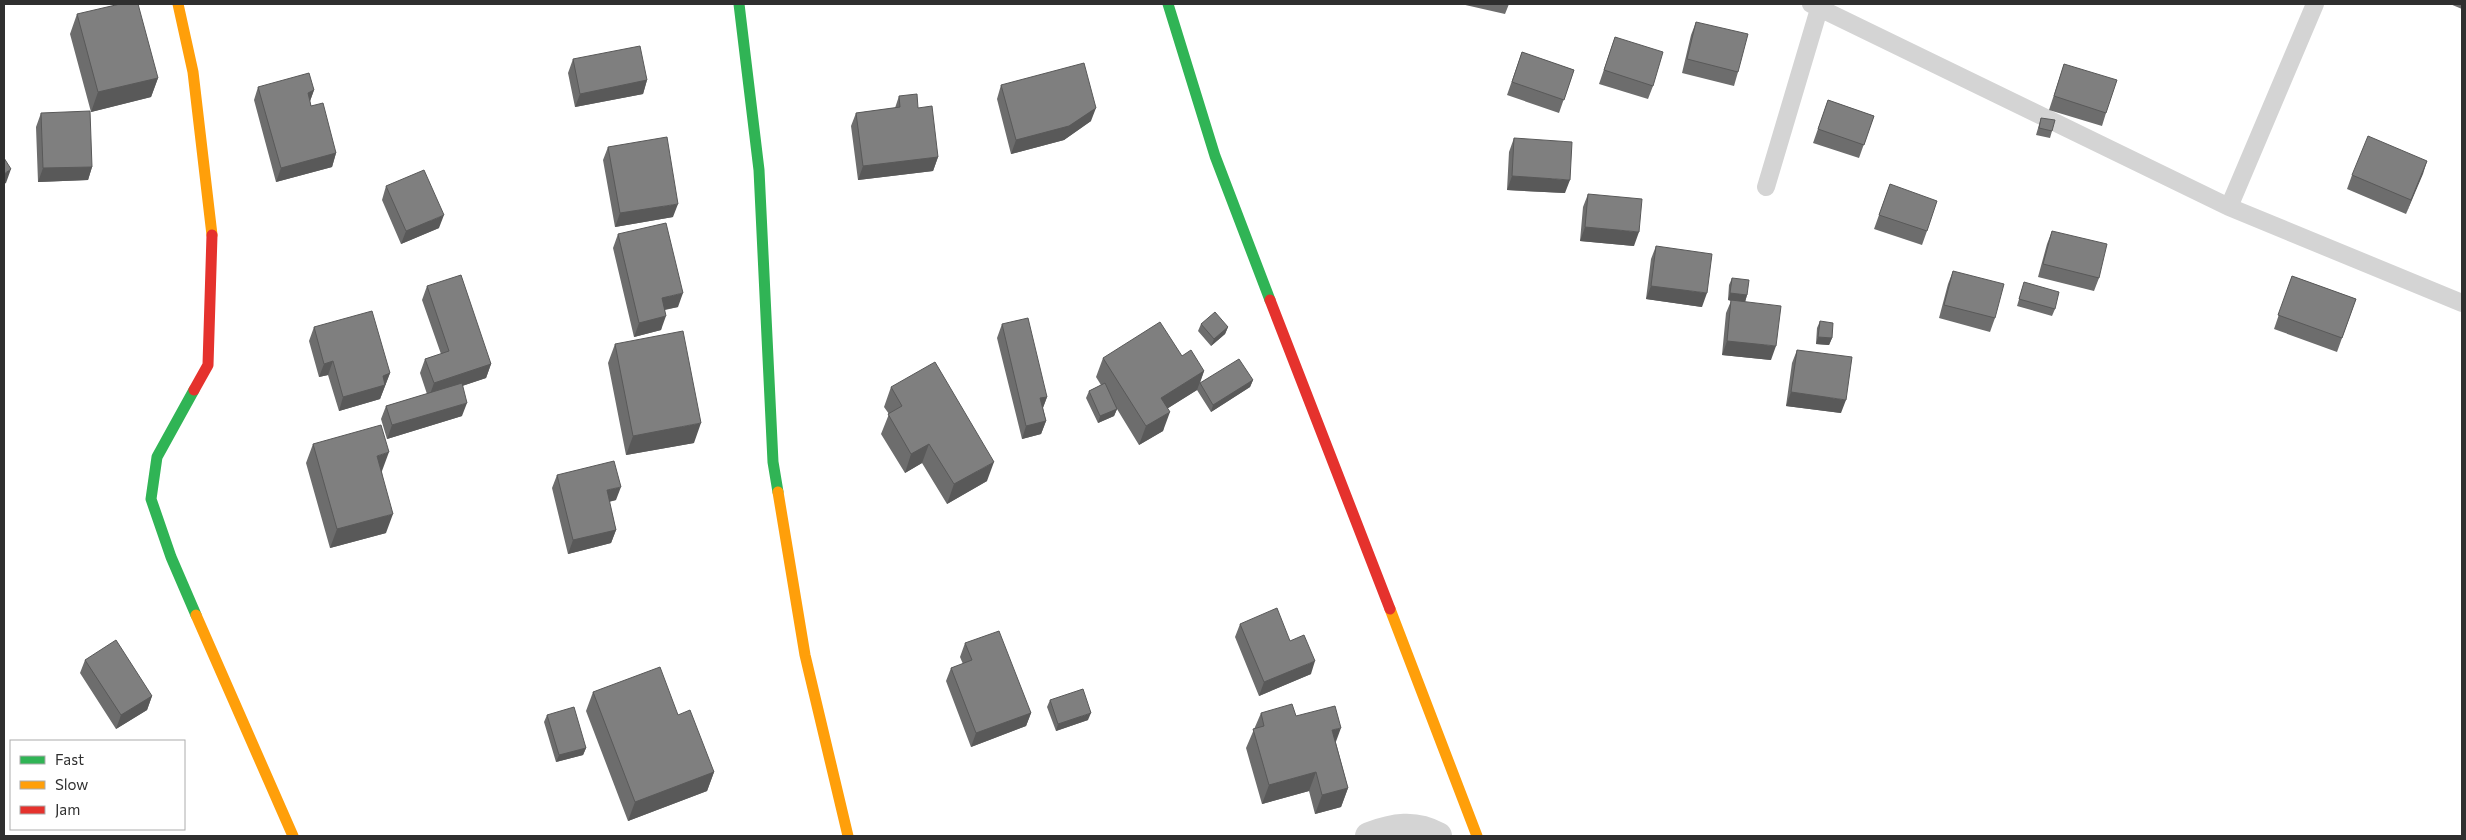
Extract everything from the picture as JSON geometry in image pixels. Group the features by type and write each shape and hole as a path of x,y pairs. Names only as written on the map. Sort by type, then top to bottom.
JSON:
{"street":[{"path":"178,4 193,72 212,227 208,365 157,456 151,498 171,557 293,836"},
{"path":"739,4 759,170 773,462 805,655 848,836"},
{"path":"1168,4 1215,156 1477,836"},
{"path":"1369,836 1402,827 1427,830 1438,836"}],"lane":[{"path":"2229,207 2315,4"},
{"path":"1766,188 1818,5 2229,207 2462,303"}],"building":[{"path":"120,4 138,4 158,78 98,92 77,14"},
{"path":"1696,22 1748,34 1738,72 1687,59"},
{"path":"1615,37 1663,52 1653,86 1604,70"},
{"path":"640,46 647,80 580,94 573,59"},
{"path":"1522,52 1574,70 1564,100 1512,82"},
{"path":"1084,63 1096,108 1069,126 1016,140 1001,85"},
{"path":"2064,64 2117,80 2106,113 2054,96"},
{"path":"309,73 314,90 308,93 311,106 323,103 336,153 281,168 258,87"},
{"path":"917,94 918,108 932,106 938,157 863,166 856,113 900,107 899,96"},
{"path":"1828,100 1874,116 1864,145 1818,129"},
{"path":"90,111 92,167 43,168 41,113"},
{"path":"2041,118 2055,120 2052,131 2039,128"},
{"path":"2368,136 2427,161 2411,200 2352,175"},
{"path":"667,137 678,204 620,213 608,147"},
{"path":"1514,138 1572,142 1570,180 1512,176"},
{"path":"4,158 11,169 4,174"},
{"path":"424,170 444,215 406,231 386,186"},
{"path":"1890,184 1937,201 1927,231 1879,215"},
{"path":"1588,194 1642,199 1639,232 1585,227"},
{"path":"666,223 683,293 662,298 666,316 639,323 618,234"},
{"path":"2052,231 2107,244 2099,278 2043,264"},
{"path":"1656,246 1712,254 1707,293 1651,286"},
{"path":"1953,271 2004,284 1995,318 1944,305"},
{"path":"461,275 491,364 434,383 425,359 449,351 427,286"},
{"path":"2292,276 2356,299 2342,338 2278,315"},
{"path":"1732,278 1749,280 1747,295 1730,293"},
{"path":"2024,282 2059,292 2055,309 2019,299"},
{"path":"1731,300 1781,306 1776,346 1727,341"},
{"path":"372,311 390,373 383,376 385,385 343,397 333,361 324,364 314,327"},
{"path":"1215,312 1228,327 1214,339 1201,324"},
{"path":"1028,318 1047,397 1040,398 1046,421 1026,426 1002,324"},
{"path":"1820,321 1833,323 1832,338 1818,337"},
{"path":"1160,322 1182,356 1191,350 1204,371 1161,398 1170,412 1146,426 1103,358"},
{"path":"683,331 701,423 633,436 615,344"},
{"path":"1797,350 1852,357 1846,400 1791,392"},
{"path":"1239,359 1253,380 1213,405 1200,383"},
{"path":"935,362 994,462 954,484 929,444 911,454 888,414 902,406 891,387"},
{"path":"462,383 467,403 392,425 386,406"},
{"path":"1105,383 1117,409 1100,416 1089,391"},
{"path":"381,425 389,452 377,456 393,514 337,529 313,444"},
{"path":"614,461 621,487 607,490 616,530 573,540 557,475"},
{"path":"1277,608 1290,641 1304,635 1315,661 1264,682 1240,624"},
{"path":"999,631 1031,713 976,733 951,668 972,660 965,643"},
{"path":"116,640 152,696 121,715 85,660"},
{"path":"660,667 678,715 690,710 714,772 635,802 593,692"},
{"path":"1083,689 1091,713 1058,724 1050,700"},
{"path":"1292,704 1296,716 1335,706 1341,728 1332,730 1348,788 1322,795 1316,772 1269,785 1253,729 1264,726 1261,713"},
{"path":"574,707 586,748 559,755 547,715"}],"traffic: fast":[{"path":"739,4 759,170 773,462 778,492"},
{"path":"1168,4 1215,156 1270,300"},
{"path":"194,390 157,457 151,499 171,557 196,615"}],"traffic: slow":[{"path":"178,4 193,72 212,235"},
{"path":"778,492 805,655 848,836"},
{"path":"1390,609 1477,836"},
{"path":"196,615 293,836"}],"traffic: jam":[{"path":"194,390 208,365 212,235"},
{"path":"1270,300 1390,609"}]}
